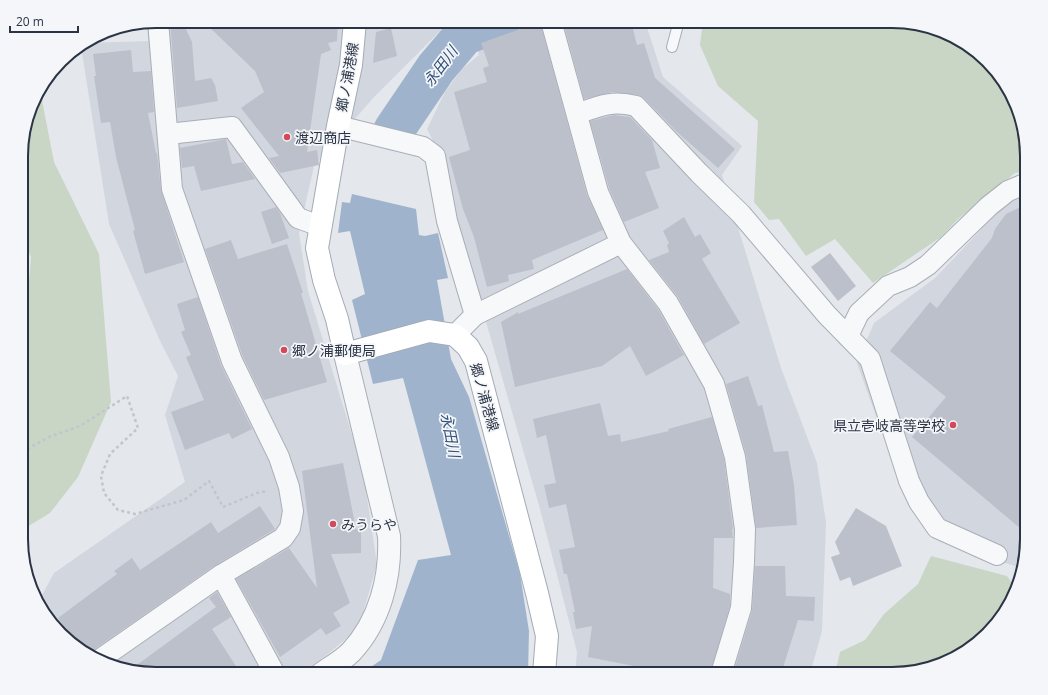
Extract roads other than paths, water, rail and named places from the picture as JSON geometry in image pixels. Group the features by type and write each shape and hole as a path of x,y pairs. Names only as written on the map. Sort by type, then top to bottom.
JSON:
{"main road":[{"name":"郷ノ浦港線","path":"353,352 321,267 317,248 338,126 351,65 354,28"},
{"path":"353,352 429,331 455,335"},
{"name":"郷ノ浦港線","path":"455,335 468,347 476,361 480,375 547,636 545,667"}],"street":[{"path":"105,656 221,575 283,538 290,528 293,511 289,487 275,447 232,361 172,189 159,28"},
{"path":"552,28 598,192 621,243 668,303 714,384 735,458 745,529 744,562 741,608 723,667"},
{"path":"576,114 606,104 623,103 636,106 699,173 741,214 827,315 870,359 909,481 919,502 937,528 997,555"},
{"path":"168,134 232,126 298,218 320,226"},
{"path":"338,126 423,147 434,156 447,221 474,315"},
{"path":"848,336 859,314 888,286 910,277 928,265 989,206 1008,191 1020,185"},
{"path":"455,335 474,315 621,243"},
{"path":"331,667 351,652 370,624 382,597 390,558 389,536 353,352"},
{"path":"221,575 271,667"}],"lane":[{"path":"672,47 677,28"}],"water":[{"path":"352,194 416,209 419,235 425,236 438,233 448,278 437,280 451,359 469,397 520,574 529,631 528,667 371,667 381,660 418,560 451,555 403,378 373,384 352,300 365,294 350,231 338,233 342,202 350,203"}],"waterway":[{"name":"永田川","path":"394,130 436,68 464,35 482,28"}],"place":[{"name":"渡辺商店","path":"287,137"},
{"name":"郷ノ浦郵便局","path":"284,350"},
{"name":"県立壱岐高等学校","path":"953,425"},
{"name":"みうらや","path":"333,524"}]}
